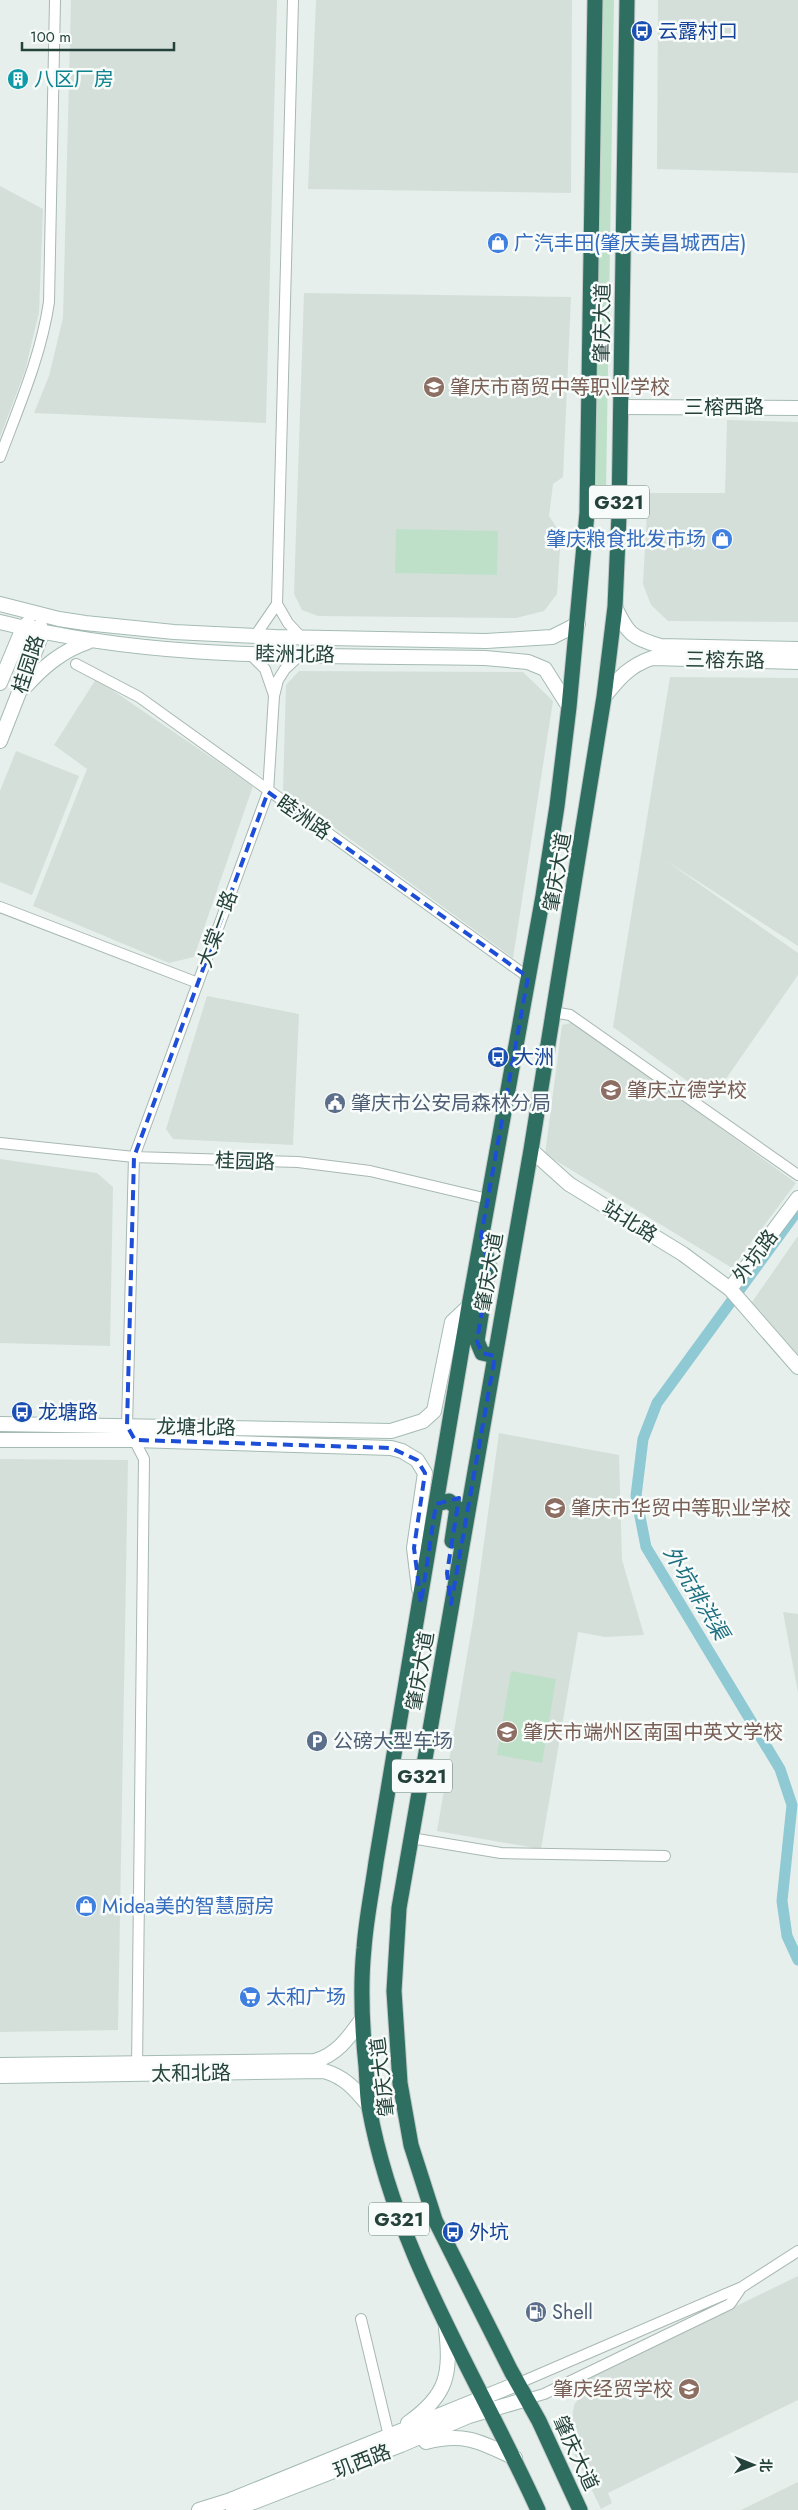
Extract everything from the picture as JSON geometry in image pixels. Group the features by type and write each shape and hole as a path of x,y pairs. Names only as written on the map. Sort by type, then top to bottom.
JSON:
{"highway":[{"name":"G321","path":"528,977 556,815 578,624 587,505 595,0"},
{"name":"肇庆大道","path":"580,2510 519,2384 435,2220 411,2144 400,2083 394,1991 399,1908 531,1150 588,809 604,697 614,607 619,506 627,0"},
{"path":"587,505 619,506"},
{"name":"肇庆大道","path":"528,977 469,1306 369,1910 364,1948 362,2019 369,2106 382,2166 400,2221 446,2326 515,2458 538,2510"},
{"path":"481,1236 489,1265 477,1341 482,1353 495,1356"},
{"path":"436,1504 450,1501 457,1508 447,1573 451,1604"}],"main road":[{"name":"三榕西路","path":"621,407 798,408"},
{"name":"睦洲北路","path":"0,604 76,622 128,628 255,636 486,641 552,637 578,624"},
{"name":"三榕东路","path":"614,607 625,628 640,640 660,646 798,649"},
{"path":"0,683 22,628 36,614"},
{"name":"桂园路","path":"0,740 42,633 36,614"},
{"name":"睦洲北路","path":"0,622 42,633 89,641 169,650 249,654 485,658 528,662 545,668 569,707"},
{"path":"19,693 44,667 59,655 89,641"},
{"path":"485,658 491,655 510,655 513,652 513,646 486,641"},
{"name":"三榕东路","path":"604,697 622,673 636,664 652,658 798,662"},
{"name":"站北路","path":"531,1150 569,1184 683,1254 730,1289 798,1367"},
{"name":"外坑路","path":"730,1289 798,1198"},
{"name":"龙塘北路","path":"0,1424 391,1431 423,1420 434,1411 452,1322 469,1306"},
{"name":"龙塘北路","path":"0,1440 135,1440 391,1448 402,1451 418,1460 424,1473 414,1548 421,1603"},
{"name":"太和北路","path":"0,2076 315,2061 325,2058 338,2050 362,2019"},
{"name":"太和北路","path":"0,2065 324,2071 338,2075 348,2082 369,2106"},
{"path":"389,2436 424,2412 444,2387 449,2366 446,2326"},
{"path":"486,2404 519,2384"},
{"path":"199,2510 389,2436 486,2404 527,2400"},
{"name":"玑西路","path":"233,2510 401,2445 486,2404"},
{"path":"401,2445 414,2446 459,2437 472,2439 515,2458"}],"street":[{"path":"0,457 37,357 45,328 49,302 54,0"},
{"path":"292,0 277,604 288,624 301,637"},
{"path":"255,636 277,604"},
{"path":"249,654 265,669 274,696"},
{"path":"274,696 278,680 285,669 301,654"},
{"name":"睦洲路","path":"76,664 139,697 268,792 528,977"},
{"name":"大棠一路","path":"127,1426 134,1157 268,792 274,696"},
{"path":"0,907 198,983"},
{"path":"553,1012 570,1015 798,1175"},
{"name":"桂园路","path":"0,1143 134,1157 298,1162 370,1172 488,1199"},
{"path":"127,1426 144,1459 137,2068"},
{"path":"411,1838 501,1853 665,1856"},
{"path":"519,2384 742,2286 798,2251"},
{"path":"527,2400 544,2394 730,2304 742,2286"},
{"path":"361,2319 389,2436"}],"highlighted area":[{"path":"268,792 528,977 481,1236 489,1265 477,1341 482,1353 495,1356 451,1604 447,1573 459,1498 436,1504 421,1603 414,1548 425,1473 417,1460 391,1448 135,1440 127,1426 134,1157"}],"shaded area":[{"path":"71,0 277,0 266,423 34,413 49,376 63,318"},
{"path":"316,0 572,0 571,193 308,189"},
{"path":"658,0 798,0 798,173 657,169"},
{"path":"0,186 43,209 39,312 25,371 0,437"},
{"name":"肇庆市商贸中等职业学校","path":"304,293 571,297 563,477 553,484 549,516 561,534 557,594 544,611 516,618 318,616 302,610 294,594"},
{"name":"肇庆粮食批发市场","path":"727,420 798,422 798,622 668,621 651,605 643,584 648,493 725,493"},
{"path":"299,671 523,672 553,701 513,958 283,790 286,685"},
{"path":"670,677 798,678 798,946 665,860 798,953 798,975 712,1099 613,1027"},
{"path":"96,679 253,786 194,957 169,963 33,906 87,769 54,745"},
{"path":"16,751 79,776 32,895 0,882 0,791"},
{"path":"207,996 299,1014 293,1145 173,1139 166,1129"},
{"name":"肇庆立德学校","path":"574,1022 796,1183 732,1268 545,1154 562,1025"},
{"path":"0,1159 97,1173 113,1187 110,1346 0,1343"},
{"path":"798,1236 798,1355 752,1302"},
{"path":"499,1433 619,1455 622,1560 644,1635 605,1637 578,1632 541,1849 437,1831 474,1615"},
{"path":"0,1459 128,1460 118,2030 0,2032"},
{"path":"783,1612 798,1614 798,1693"},
{"name":"肇庆经贸学校","path":"798,2276 798,2400 608,2493 612,2503 601,2509 569,2443 574,2405 582,2394 577,2384"},
{"path":"798,2482 798,2510 741,2510"}],"green space":[{"path":"600,0 614,0 606,492 592,493"},
{"path":"396,529 498,531 497,575 395,573"},
{"path":"511,1671 556,1679 542,1763 497,1755"}],"waterway":[{"name":"外坑排洪渠","path":"798,1210 657,1403 643,1439 636,1496 646,1547 780,1769 792,1805 782,1901 787,1936 798,1960"}],"place":[{"name":"云露村口","path":"642,31"},
{"name":"八区厂房","path":"18,79"},
{"name":"广汽丰田(肇庆美昌城西店)","path":"498,243"},
{"name":"肇庆市商贸中等职业学校","path":"434,387"},
{"name":"肇庆粮食批发市场","path":"722,539"},
{"name":"大洲","path":"498,1057"},
{"name":"肇庆立德学校","path":"611,1090"},
{"name":"肇庆市公安局森林分局","path":"335,1103"},
{"name":"龙塘路","path":"22,1412"},
{"name":"肇庆市华贸中等职业学校","path":"555,1508"},
{"name":"肇庆市端州区南国中英文学校","path":"507,1732"},
{"name":"公磅大型车场","path":"317,1741"},
{"name":"Midea美的智慧厨房","path":"86,1906"},
{"name":"太和广场","path":"250,1997"},
{"name":"外坑","path":"453,2232"},
{"name":"Shell","path":"536,2312"},
{"name":"肇庆经贸学校","path":"689,2389"}]}
